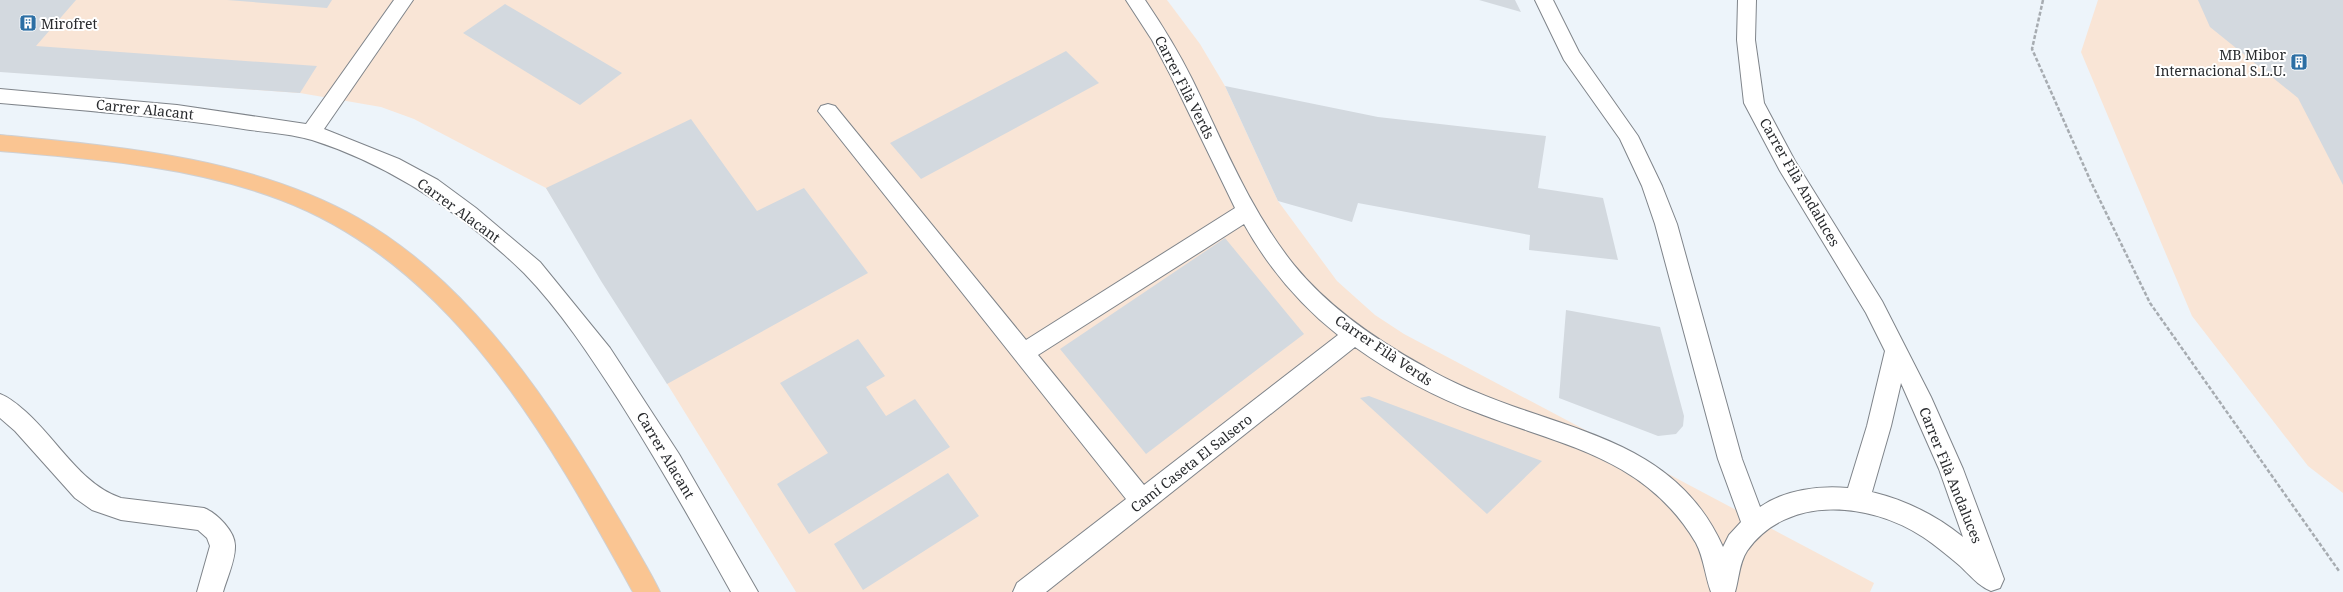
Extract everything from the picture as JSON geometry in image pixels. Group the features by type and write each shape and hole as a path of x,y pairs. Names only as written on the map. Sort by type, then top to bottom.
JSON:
{"main road":[{"path":"0,143 140,158 239,178 311,203 369,236 413,269 440,293 491,348 544,416 568,452 647,592"}],"street":[{"path":"311,132 404,0"},
{"name":"Carrer Filà Verds","path":"1136,0 1167,48 1195,101 1247,211 1265,241 1289,274 1317,303 1356,334 1432,383 1485,407 1606,449 1643,468 1668,486 1697,524 1710,547 1723,591"},
{"path":"1544,0 1572,55 1628,136 1652,186 1666,224 1730,459 1754,525"},
{"name":"Carrer Filà Andaluces","path":"1747,0 1746,40 1754,103 1786,166 1874,307 1923,404 1952,469 1996,586"},
{"name":"Carrer Alacant","path":"0,96 177,112 311,132 385,161 431,186 469,214 532,268 598,349 671,462 745,592"},
{"path":"828,111 1142,501"},
{"path":"1023,353 1247,211"},
{"name":"Camí Caseta El Salsero","path":"1026,592 1356,334"},
{"path":"1857,500 1879,426 1896,352"},
{"path":"0,404 23,424 84,490 100,502 121,509 204,519 216,530 223,546 210,592"},
{"path":"1723,591 1728,565 1738,543 1754,525 1782,506 1818,498 1857,500 1907,515 1952,541 1996,586"}],"path":[{"path":"2043,0 2032,49 2091,182 2150,302 2339,571"}],"shaded area":[{"path":"0,0 1167,0 1200,44 1225,86 1278,201 1337,281 1375,315 1404,334 1874,583 1870,592 796,592 546,188 414,119 381,107 300,93 0,71"},
{"path":"2098,0 2343,0 2343,493 2308,466 2192,316 2081,52"}],"building":[{"path":"0,0 76,0 36,46 317,66 300,93 0,72"},
{"path":"227,0 332,0 327,8"},
{"path":"1479,0 1515,0 1521,12"},
{"name":"MB Mibor Internacional S.L.U.","path":"2198,0 2343,0 2343,185 2298,98 2210,27"},
{"path":"505,4 622,73 580,105 463,33"},
{"path":"1066,51 1099,83 921,179 890,143"},
{"path":"1225,86 1378,117 1546,136 1538,188 1603,198 1618,260 1529,250 1530,235 1358,203 1352,222 1278,201"},
{"path":"691,119 757,211 804,188 868,273 667,384 601,281 546,188"},
{"path":"1225,238 1304,334 1146,454 1060,349"},
{"path":"1566,310 1660,327 1684,416 1683,426 1676,434 1658,436 1559,398"},
{"path":"858,339 885,376 866,387 886,416 915,399 950,447 809,534 777,484 828,453 780,383"},
{"path":"1369,396 1542,461 1487,514 1360,398"},
{"path":"948,473 979,516 863,590 834,544"}],"place":[{"name":"Mirofret","path":"28,23"},
{"name":"MB Mibor Internacional S.L.U.","path":"2299,62"}]}
